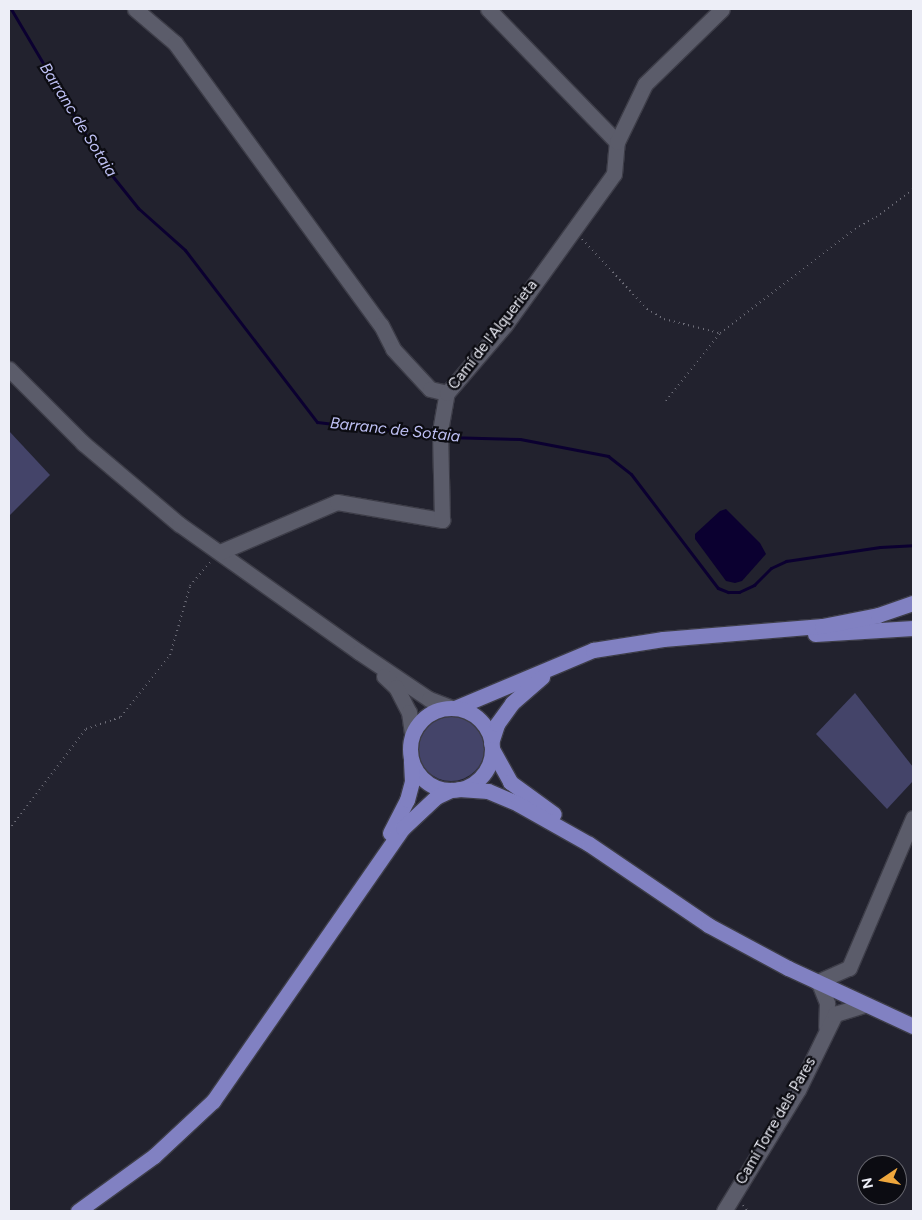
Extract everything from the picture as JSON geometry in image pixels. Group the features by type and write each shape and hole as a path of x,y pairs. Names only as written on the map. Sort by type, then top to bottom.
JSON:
{"main road":[{"path":"360,887 407,800 412,781 412,734 422,719 437,710 454,708 565,660 620,644 787,630 858,620 913,603"},
{"path":"787,630 806,634 844,635 913,628"},
{"path":"78,1211 154,1156 213,1101 238,1069 360,887 403,828 436,797 478,780 489,765 498,724 512,702 565,660"},
{"path":"454,708 470,712 482,722 510,782 589,844 708,925 818,983 913,1026"},
{"path":"411,757 416,770 425,781 455,789 502,797 589,844"}],"street":[{"path":"135,9 175,43 381,325 393,349 430,389 447,393"},
{"path":"488,9 617,142"},
{"name":"Camí de l'Alquerieta","path":"220,552 337,502 442,520 440,437 447,393 505,325 614,174 617,142 631,108 653,73 722,9"},
{"path":"9,369 128,484 359,652 429,699 454,708"},
{"path":"359,652 396,687 409,712 412,734"},
{"path":"818,983 849,968 913,818"},
{"name":"Camí Torre dels Pares","path":"818,983 827,1003 826,1029"},
{"name":"Camí Torre dels Pares","path":"724,1211 798,1090 826,1029 835,1014 865,1005"}],"path":[{"path":"666,401 720,333 855,228 876,217 913,188"},
{"path":"572,232 595,250 646,309 664,319 720,333"},
{"path":"9,830 86,729 121,716 170,655 190,586 220,552"}],"shaded area":[{"path":"9,431 50,475 9,516"},
{"path":"726,509 760,543 766,554 742,581 735,583 726,581 695,539 695,534 720,511"},
{"path":"855,693 913,767 913,781 887,809 816,734"},
{"path":"458,713 470,719 479,728 485,740 483,760 475,771 458,781 444,781 427,771 419,760 417,740 427,723 438,715"}],"waterway":[{"name":"Barranc de Sotaia","path":"11,9 102,163 138,208 185,250 317,422 436,436"},
{"name":"Barranc de Sotaia","path":"445,437 520,439 608,456 631,474 718,588 728,592 739,592 754,585 771,568 786,561 880,547 913,545"}]}
